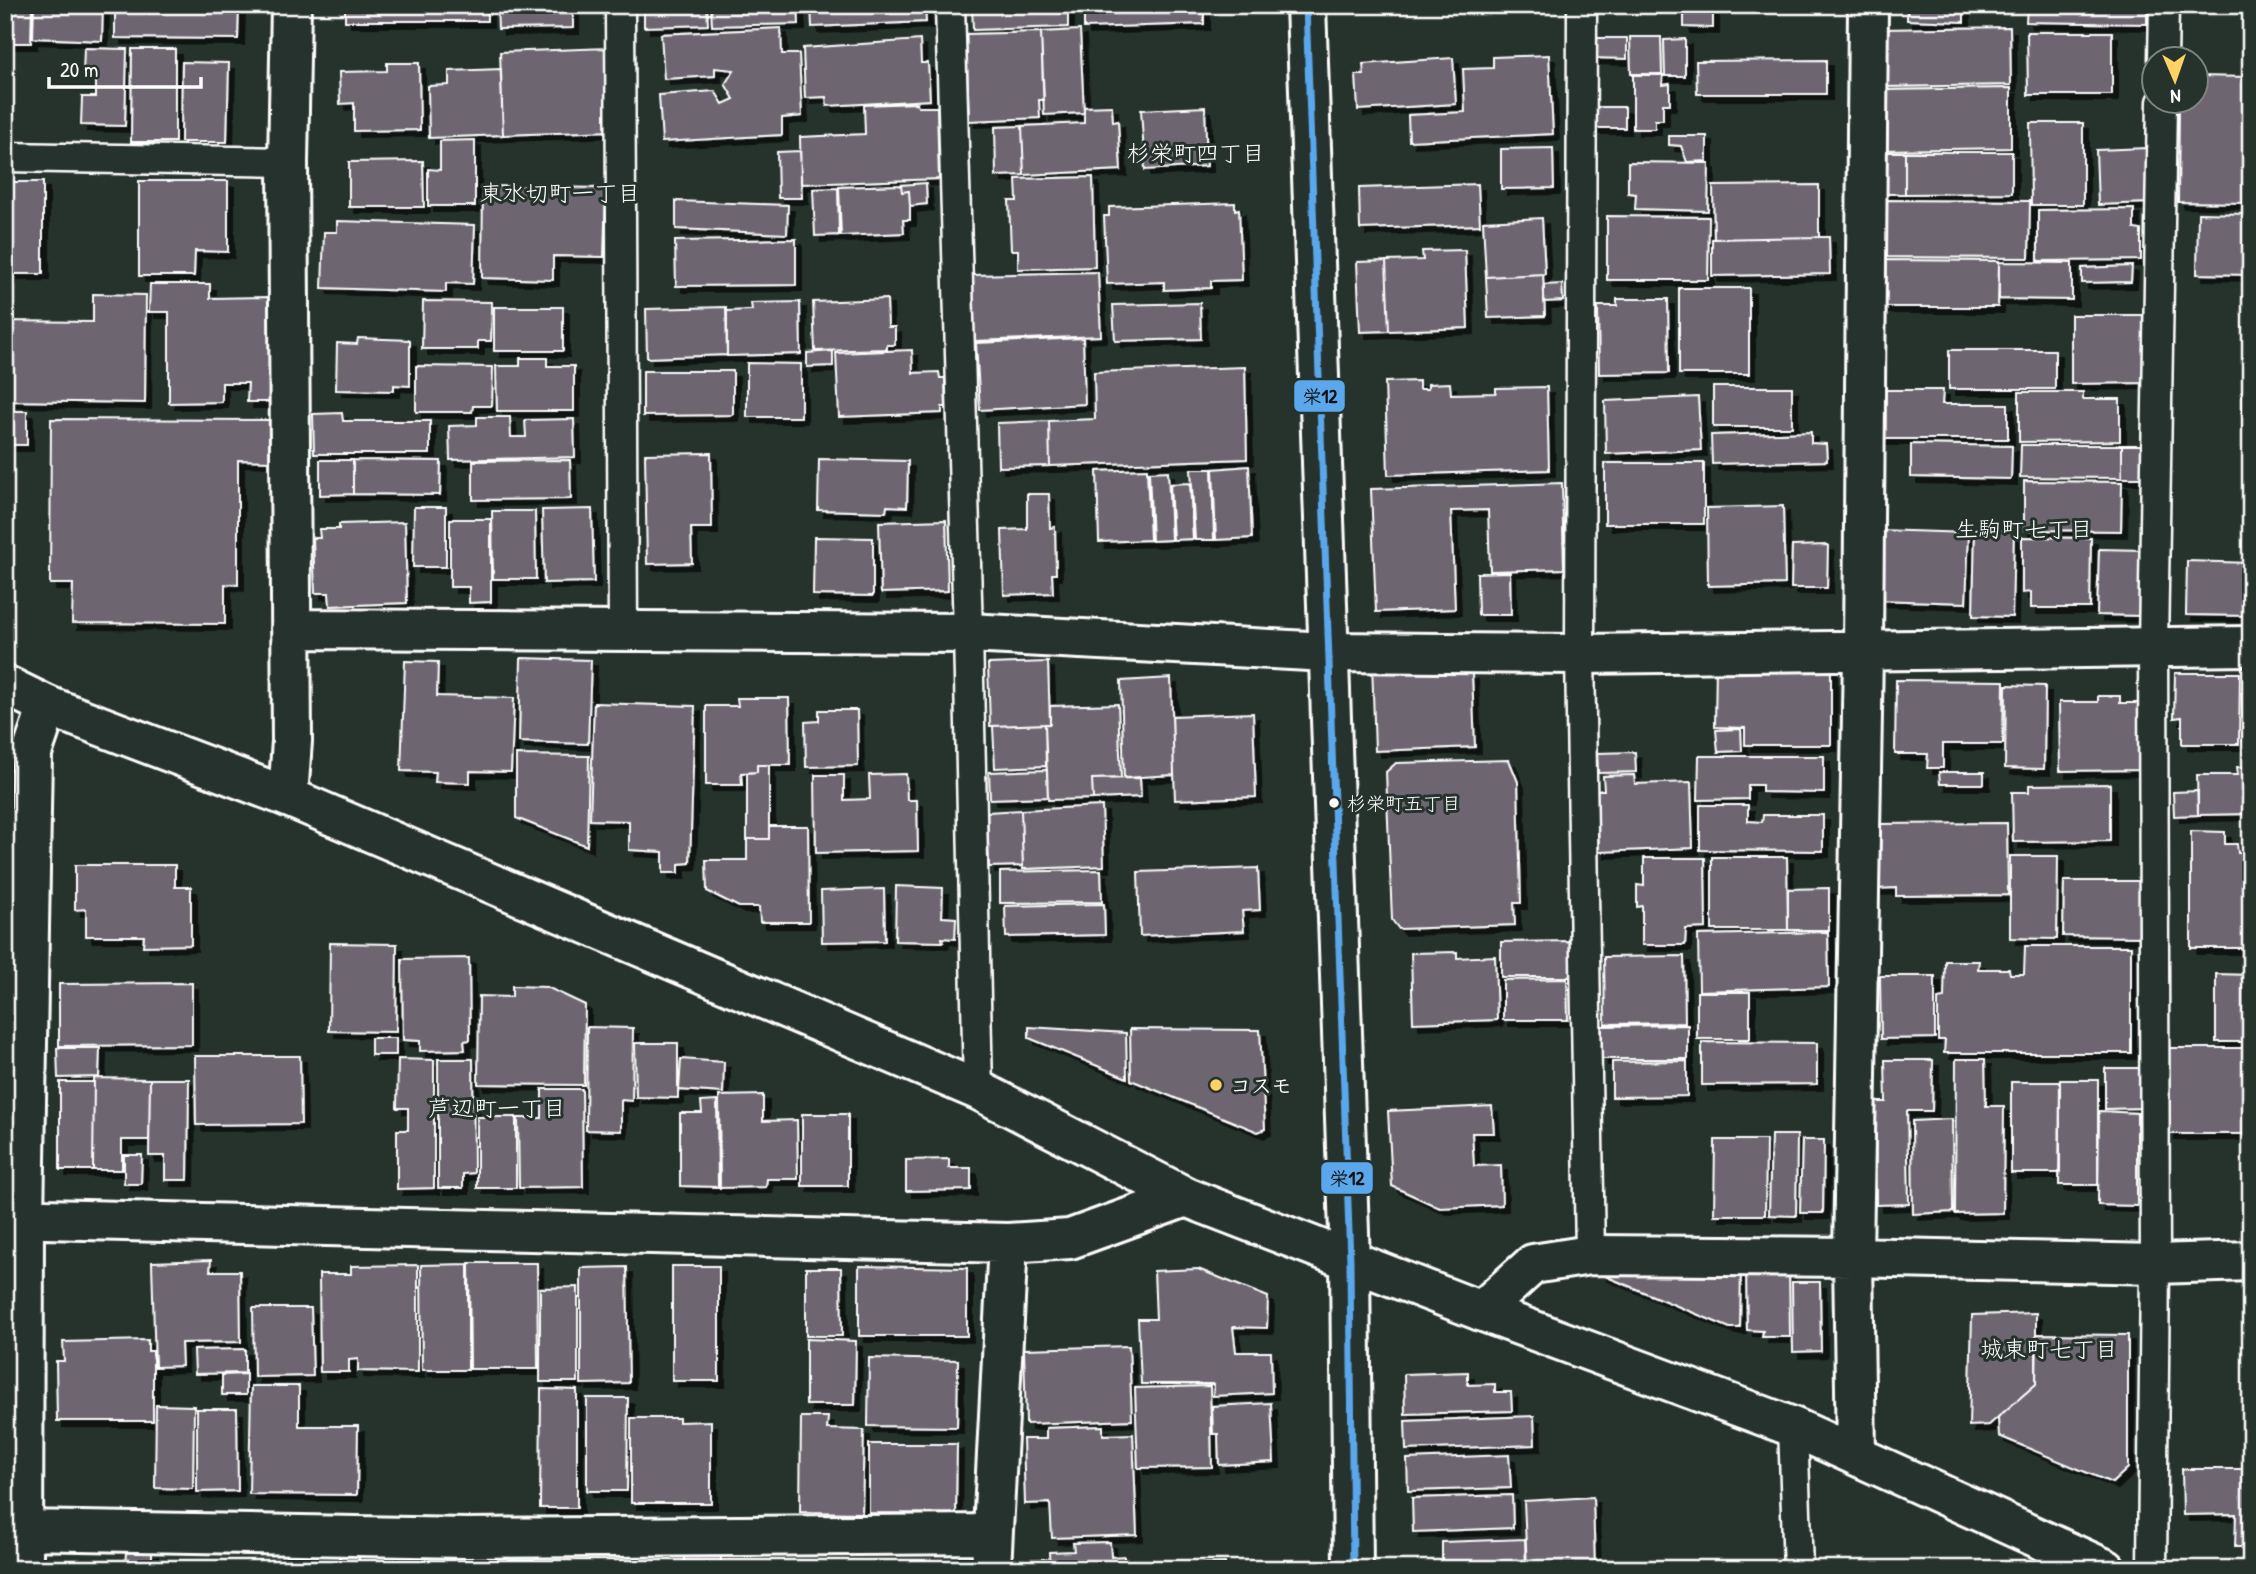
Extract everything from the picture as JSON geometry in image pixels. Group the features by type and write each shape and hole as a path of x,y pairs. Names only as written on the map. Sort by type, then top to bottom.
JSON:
{"street":[{"path":"288,797 292,741 288,162 291,5"},
{"path":"1306,5 1350,1261 1353,1569"},
{"path":"1856,1454 1853,1257 1863,651 1868,5"},
{"path":"291,629 968,633 1328,652 1580,654 2251,646"},
{"path":"5,685 48,706 288,797 978,1090 1186,1198 1793,1427 2106,1569"},
{"path":"23,1569 15,1218 33,753 48,706"},
{"path":"15,1218 1008,1243 1070,1239 1186,1198"},
{"path":"23,1530 991,1552 1008,1243"},
{"path":"1481,1311 1533,1264 1590,1255 1853,1257 2155,1264 2251,1261"}],"lane":[{"path":"620,5 623,631"},
{"path":"950,5 978,1090"},
{"path":"1582,5 1580,654 1590,1255"},
{"path":"2163,46 2164,5"},
{"path":"2152,1569 2155,1264 2153,646 2162,116"},
{"path":"5,157 288,162"},
{"path":"1793,1427 1798,1569"}],"building":[{"path":"5,5 32,5 31,43 5,43"},
{"path":"34,5 103,5 102,41 33,38"},
{"path":"115,5 239,5 238,39 115,38"},
{"path":"345,5 487,5 487,21 345,21"},
{"path":"497,5 573,5 573,28 498,29"},
{"path":"644,5 707,5 708,25 644,27"},
{"path":"711,5 798,5 799,24 712,26"},
{"path":"811,5 925,5 926,22 812,27"},
{"path":"972,5 1068,5 1068,27 973,30"},
{"path":"1084,5 1204,5 1204,24 1084,28"},
{"path":"1684,5 1713,5 1713,28 1684,27"},
{"path":"1907,5 1964,5 1964,22 1907,20"},
{"path":"2027,5 2147,5 2147,24 2026,22"},
{"path":"2010,27 2011,85 1880,87 1879,29"},
{"path":"781,28 782,54 799,54 802,116 782,118 782,135 662,142 659,95 715,91 723,104 734,99 725,84 734,70 715,68 715,76 664,79 661,34"},
{"path":"1080,30 1084,113 1044,115 1041,32"},
{"path":"1041,32 1044,100 1039,100 1040,118 969,121 966,34"},
{"path":"2027,32 2112,32 2112,95 2028,95"},
{"path":"1630,37 1661,37 1662,74 1631,74"},
{"path":"1591,38 1627,38 1627,59 1591,58"},
{"path":"1685,39 1685,76 1665,76 1664,40"},
{"path":"920,40 921,63 928,63 930,100 827,106 826,97 805,98 803,48"},
{"path":"84,48 127,49 125,126 81,125 82,97 96,97 96,74 83,74"},
{"path":"608,48 611,131 503,135 500,52"},
{"path":"132,49 175,49 175,142 131,142"},
{"path":"1549,55 1553,134 1409,141 1408,115 1465,112 1463,69 1493,68 1493,57"},
{"path":"1453,58 1456,104 1358,110 1356,75 1364,75 1363,64"},
{"path":"1826,60 1826,94 1697,94 1696,61"},
{"path":"182,62 229,63 227,142 181,142"},
{"path":"387,63 419,63 420,130 354,131 354,103 340,104 339,72 387,71"},
{"path":"501,69 503,135 429,138 428,86 449,85 449,71"},
{"path":"1633,75 1663,75 1662,85 1670,84 1670,104 1663,104 1663,120 1655,120 1655,129 1633,129"},
{"path":"2210,76 2251,77 2251,203 2178,202 2179,116 2210,116"},
{"path":"2011,88 2011,148 1881,150 1881,90"},
{"path":"917,103 918,107 937,107 939,179 801,184 800,137 865,134 864,105"},
{"path":"1112,106 1113,122 1118,121 1121,170 1024,175 1022,126 1084,123 1084,107"},
{"path":"1205,107 1207,166 1145,170 1141,110"},
{"path":"1589,107 1625,107 1625,128 1588,128"},
{"path":"2030,123 2083,123 2083,205 2031,205"},
{"path":"1022,126 1024,175 996,176 995,127"},
{"path":"1669,136 1707,136 1707,161 1687,162 1681,146 1669,145"},
{"path":"475,140 475,206 428,206 428,169 440,170 440,141"},
{"path":"1553,148 1554,188 1501,189 1501,149"},
{"path":"2147,148 2149,203 2098,205 2096,150"},
{"path":"800,151 802,198 778,198 777,152"},
{"path":"1876,152 1905,152 1905,194 1877,194"},
{"path":"1905,152 2012,152 2012,193 1905,194"},
{"path":"423,161 424,207 349,207 349,162"},
{"path":"1628,162 1709,163 1708,211 1635,209 1636,194 1628,193"},
{"path":"1093,177 1095,267 1018,269 1018,250 1011,250 1009,201 1017,201 1016,179"},
{"path":"139,181 228,181 228,252 195,251 194,276 139,276"},
{"path":"5,182 43,182 43,274 5,274"},
{"path":"926,183 927,204 910,206 909,191 902,192 901,185"},
{"path":"1478,184 1480,225 1360,229 1359,188"},
{"path":"901,185 902,192 909,191 910,206 910,220 903,220 904,233 841,236 839,187"},
{"path":"1819,185 1819,237 1714,239 1713,186"},
{"path":"483,186 606,188 604,257 553,256 553,280 482,278"},
{"path":"838,188 839,235 815,236 813,189"},
{"path":"1878,200 2030,201 2029,258 1878,257"},
{"path":"676,201 788,205 787,234 676,229"},
{"path":"1235,203 1235,210 1239,209 1242,280 1211,281 1211,288 1164,290 1164,282 1107,284 1104,216 1109,216 1109,207"},
{"path":"2134,209 2134,229 2141,230 2141,260 2038,261 2038,210"},
{"path":"2198,213 2251,214 2251,275 2197,274"},
{"path":"1607,216 1709,217 1708,280 1607,280"},
{"path":"1542,218 1545,274 1486,277 1483,221"},
{"path":"337,221 475,225 473,284 446,283 446,292 322,288 324,232 337,232"},
{"path":"1829,237 1830,274 1712,276 1712,239"},
{"path":"796,239 796,285 676,286 675,241"},
{"path":"1465,250 1468,328 1389,331 1386,261 1423,260 1422,251"},
{"path":"1876,260 1999,261 1998,307 1875,307"},
{"path":"1386,261 1389,331 1360,332 1357,262"},
{"path":"1999,262 2072,263 2072,300 1999,299"},
{"path":"2132,266 2131,282 2082,283 2082,268"},
{"path":"1098,272 1101,336 974,341 972,275"},
{"path":"1543,274 1545,316 1488,318 1486,277"},
{"path":"150,284 210,284 210,298 270,297 270,402 247,402 248,383 222,383 222,402 169,403 169,312 149,312"},
{"path":"1562,284 1563,301 1544,302 1544,285"},
{"path":"1679,288 1749,288 1749,374 1679,374"},
{"path":"93,294 146,295 145,403 5,401 5,321 93,322"},
{"path":"887,299 888,327 895,327 895,345 887,345 887,349 815,351 813,302"},
{"path":"1617,299 1668,299 1669,373 1599,374 1598,306 1617,306"},
{"path":"423,301 492,302 491,341 478,341 478,349 422,349"},
{"path":"800,302 801,354 727,356 727,311 752,310 751,303"},
{"path":"1200,303 1201,339 1115,341 1113,305"},
{"path":"494,307 563,307 563,351 494,351"},
{"path":"726,307 727,355 647,358 646,309"},
{"path":"2071,315 2145,315 2145,383 2071,384"},
{"path":"358,338 410,340 410,386 394,385 394,391 336,390 337,343 357,344"},
{"path":"1083,338 1085,404 980,410 976,343"},
{"path":"912,350 913,373 939,372 940,378 945,378 946,407 942,407 942,413 839,417 836,353"},
{"path":"1949,350 2055,350 2055,389 1949,389"},
{"path":"833,351 833,366 807,367 807,353"},
{"path":"2244,357 2251,357 2251,426 2243,427"},
{"path":"520,358 547,358 547,366 574,366 574,411 497,411 496,366 520,366"},
{"path":"747,363 801,364 801,417 747,417"},
{"path":"416,366 493,367 492,406 473,406 472,412 416,412"},
{"path":"1245,367 1247,459 1050,466 1049,421 1095,419 1094,372"},
{"path":"643,371 733,371 733,415 643,416"},
{"path":"1419,381 1419,389 1428,389 1428,384 1450,383 1451,394 1496,393 1496,388 1547,387 1549,470 1388,475 1385,382"},
{"path":"1713,387 1792,387 1792,427 1713,427"},
{"path":"1873,390 1943,390 1942,404 2008,404 2008,439 1874,439"},
{"path":"2019,392 2083,392 2083,399 2120,399 2120,441 2019,442"},
{"path":"1698,397 1701,450 1606,454 1605,401"},
{"path":"5,411 27,411 27,445 5,445"},
{"path":"342,413 343,421 430,421 430,454 314,454 313,414"},
{"path":"477,417 510,417 511,437 526,437 525,420 574,419 575,457 450,460 449,426 477,425"},
{"path":"51,419 270,420 270,461 238,460 238,585 225,584 225,624 72,623 73,584 50,584"},
{"path":"1049,421 1050,466 998,467 997,423"},
{"path":"1811,432 1811,443 1826,444 1827,461 1712,464 1711,435"},
{"path":"1911,444 2012,446 2011,479 1911,477"},
{"path":"2021,445 2122,445 2122,478 2020,477"},
{"path":"2122,445 2146,445 2146,478 2122,478"},
{"path":"711,453 712,528 691,528 692,563 647,564 645,454"},
{"path":"819,459 908,461 907,507 887,506 886,512 818,510"},
{"path":"320,460 353,460 353,494 320,495"},
{"path":"353,460 441,461 440,495 353,494"},
{"path":"570,460 571,499 473,500 473,461"},
{"path":"1605,463 1704,463 1704,524 1605,524"},
{"path":"1249,466 1252,538 1216,540 1213,469"},
{"path":"1147,469 1150,540 1099,542 1097,471"},
{"path":"1191,469 1212,469 1214,540 1195,540"},
{"path":"1168,471 1171,540 1152,541 1149,472"},
{"path":"2024,481 2122,482 2121,531 2024,530"},
{"path":"1190,483 1193,539 1173,540 1170,484"},
{"path":"1562,483 1564,569 1490,571 1488,510 1451,511 1455,609 1376,612 1371,489"},
{"path":"1027,494 1049,494 1050,528 1055,527 1056,574 1052,574 1053,593 1004,595 1002,530 1027,529"},
{"path":"1783,506 1785,584 1708,586 1707,508"},
{"path":"414,507 446,507 446,567 413,567"},
{"path":"592,509 594,582 544,583 542,510"},
{"path":"492,511 535,511 536,579 493,579"},
{"path":"450,519 491,519 491,602 469,603 469,587 450,587"},
{"path":"946,520 948,591 881,593 879,522"},
{"path":"405,522 407,603 330,606 329,593 315,593 313,538 320,538 319,529 339,529 339,524"},
{"path":"1975,529 2014,530 2012,617 1973,616"},
{"path":"1878,530 1969,533 1966,603 1876,600"},
{"path":"814,537 873,538 873,596 813,595"},
{"path":"2022,537 2091,538 2090,608 2031,608 2031,592 2022,593"},
{"path":"1828,545 1827,588 1791,588 1792,546"},
{"path":"2099,549 2144,550 2142,616 2097,615"},
{"path":"2187,561 2251,563 2251,616 2186,615"},
{"path":"1510,572 1511,615 1478,615 1477,573"},
{"path":"521,658 591,660 588,744 519,742"},
{"path":"1455,660 1456,674 1472,674 1475,747 1375,751 1372,663"},
{"path":"405,661 438,662 437,696 514,698 511,772 470,771 470,783 435,782 436,772 401,771"},
{"path":"1048,662 1050,724 990,726 988,664"},
{"path":"1716,663 1831,664 1831,745 1745,745 1745,728 1715,727"},
{"path":"2175,673 2240,673 2239,744 2182,744 2182,717 2174,718"},
{"path":"1171,678 1174,775 1124,778 1121,681"},
{"path":"1896,680 2004,681 2003,744 1943,744 1943,768 1927,768 1928,754 1895,754"},
{"path":"2006,685 2045,686 2044,769 2005,768"},
{"path":"2242,693 2251,693 2251,746 2244,746"},
{"path":"2098,696 2120,696 2120,703 2142,703 2142,770 2060,771 2059,702 2098,702"},
{"path":"737,698 789,698 790,765 757,765 757,772 741,773 742,785 706,785 706,706 738,706"},
{"path":"594,703 695,706 690,863 679,864 679,873 663,873 663,852 629,850 629,821 590,820"},
{"path":"1118,704 1121,778 1092,779 1093,799 1048,800 1045,724 1050,724 1050,706"},
{"path":"819,710 857,710 858,766 806,767 805,722 819,721"},
{"path":"1253,713 1256,797 1175,800 1172,716"},
{"path":"1045,724 1046,766 995,768 993,726"},
{"path":"1741,729 1742,751 1718,752 1716,730"},
{"path":"1635,752 1636,772 1598,773 1597,753"},
{"path":"516,755 589,756 587,846 516,818"},
{"path":"1699,756 1824,756 1824,793 1762,792 1762,785 1748,785 1748,799 1698,800"},
{"path":"1509,760 1518,782 1521,903 1514,903 1515,925 1399,929 1392,920 1386,772 1396,763"},
{"path":"757,765 769,765 769,839 747,839 747,773 757,772"},
{"path":"2237,767 2251,767 2251,814 2198,815 2197,775 2238,775"},
{"path":"1047,770 1048,797 990,799 989,772"},
{"path":"1939,772 1984,772 1984,784 1940,784"},
{"path":"906,774 907,800 917,800 918,851 816,853 815,775 844,775 844,800 870,799 869,775"},
{"path":"1634,775 1635,784 1691,782 1693,848 1599,852 1596,790 1604,790 1603,776"},
{"path":"1140,778 1141,797 1093,799 1092,779"},
{"path":"2110,784 2110,841 2013,842 2012,792 2029,792 2029,785"},
{"path":"2198,791 2198,815 2174,816 2173,792"},
{"path":"1700,805 1748,805 1748,821 1762,822 1763,815 1823,815 1823,851 1700,850"},
{"path":"1102,806 1104,866 1023,869 1021,810"},
{"path":"1021,810 1023,866 989,867 987,812"},
{"path":"2007,823 2008,895 1896,896 1896,888 1876,889 1875,824"},
{"path":"769,826 808,826 809,922 760,922 759,907 739,907 707,891 706,860 747,860 747,839 769,839"},
{"path":"2191,831 2225,832 2225,844 2237,844 2238,853 2251,853 2251,948 2191,948"},
{"path":"2010,856 2058,856 2057,939 2010,938"},
{"path":"1712,857 1787,857 1788,930 1712,930"},
{"path":"1644,858 1705,858 1706,928 1686,929 1685,945 1642,945 1642,906 1637,907 1637,885 1644,886"},
{"path":"75,865 175,865 175,887 191,887 191,945 143,946 144,936 86,936 86,909 75,910"},
{"path":"1258,868 1260,910 1242,911 1244,931 1140,936 1138,872"},
{"path":"1101,870 1102,902 1000,903 1000,872"},
{"path":"2064,881 2143,881 2142,937 2063,936"},
{"path":"896,886 943,888 942,917 956,918 955,939 942,938 943,942 895,941"},
{"path":"1829,888 1829,930 1788,930 1788,889"},
{"path":"884,889 885,941 822,942 821,891"},
{"path":"1104,904 1105,935 1006,937 1005,906"},
{"path":"1828,932 1829,987 1699,991 1698,935"},
{"path":"1570,941 1571,977 1501,977 1501,942"},
{"path":"330,943 397,944 396,1032 329,1031"},
{"path":"2025,946 2131,946 2131,1053 1944,1053 1945,1040 1938,1040 1938,999 1944,998 1945,961 1979,961 1978,969 2009,969 2010,974 2024,974"},
{"path":"1457,952 1457,958 1495,956 1497,1020 1413,1023 1411,953"},
{"path":"1684,956 1685,1023 1605,1024 1604,957"},
{"path":"469,958 470,1040 464,1041 465,1050 420,1051 420,1041 403,1040 402,959"},
{"path":"2216,974 2251,975 2251,1042 2216,1042"},
{"path":"1880,976 1935,976 1935,1038 1881,1039"},
{"path":"1567,979 1568,1020 1503,1020 1503,980"},
{"path":"192,983 192,1045 59,1046 59,984"},
{"path":"512,986 547,987 585,1005 584,1085 478,1084 479,996 512,997"},
{"path":"1697,992 1750,992 1750,1039 1697,1039"},
{"path":"1688,1025 1688,1059 1602,1059 1602,1026"},
{"path":"587,1027 633,1028 632,1101 621,1100 621,1131 586,1130"},
{"path":"1029,1027 1126,1033 1127,1078 1029,1038"},
{"path":"1130,1029 1260,1030 1265,1129 1258,1132 1131,1080"},
{"path":"371,1038 396,1038 396,1055 371,1055"},
{"path":"1702,1042 1817,1043 1817,1084 1702,1085"},
{"path":"635,1043 678,1043 678,1098 636,1097"},
{"path":"57,1048 100,1048 99,1077 58,1078"},
{"path":"2169,1048 2251,1048 2251,1134 2169,1134"},
{"path":"195,1056 300,1056 301,1124 196,1125"},
{"path":"398,1059 434,1060 434,1188 397,1189 397,1130 408,1130 408,1108 397,1108"},
{"path":"438,1059 473,1059 474,1173 463,1174 463,1188 438,1188"},
{"path":"681,1059 724,1062 723,1093 679,1090"},
{"path":"1956,1059 1985,1059 1986,1106 2004,1106 2003,1213 1955,1214"},
{"path":"1885,1060 1933,1060 1932,1111 1907,1111 1909,1204 1876,1205 1875,1102 1886,1102"},
{"path":"1687,1061 1687,1096 1612,1097 1612,1062"},
{"path":"2105,1068 2142,1068 2142,1108 2105,1109"},
{"path":"94,1078 150,1079 149,1140 122,1140 122,1170 93,1170"},
{"path":"150,1079 189,1079 188,1180 165,1180 165,1156 149,1156"},
{"path":"2060,1080 2098,1080 2098,1185 2059,1185"},
{"path":"60,1082 94,1082 93,1170 60,1170"},
{"path":"2011,1082 2060,1082 2060,1173 2011,1173"},
{"path":"542,1089 582,1089 583,1187 519,1188 518,1118 542,1118"},
{"path":"763,1095 763,1121 797,1120 798,1179 767,1179 766,1187 720,1188 719,1096"},
{"path":"717,1101 718,1187 680,1186 680,1113 702,1113 701,1102"},
{"path":"1492,1106 1494,1133 1472,1133 1474,1166 1501,1165 1502,1205 1440,1208 1392,1186 1388,1111"},
{"path":"2099,1111 2137,1113 2137,1206 2098,1205"},
{"path":"802,1114 848,1114 848,1186 802,1186"},
{"path":"477,1117 516,1117 516,1188 477,1188"},
{"path":"1952,1119 1953,1212 1913,1214 1912,1121"},
{"path":"1771,1135 1797,1135 1796,1216 1769,1215"},
{"path":"1715,1140 1766,1140 1765,1215 1714,1215"},
{"path":"1802,1140 1824,1140 1823,1213 1800,1213"},
{"path":"124,1155 142,1155 141,1184 124,1184"},
{"path":"949,1159 949,1168 971,1168 971,1190 906,1191 906,1160"},
{"path":"211,1260 210,1271 240,1271 241,1342 181,1343 182,1366 155,1367 152,1262"},
{"path":"469,1263 537,1263 538,1369 470,1369"},
{"path":"468,1264 468,1370 422,1370 421,1265"},
{"path":"418,1265 418,1372 358,1371 358,1359 349,1360 349,1372 320,1372 319,1274 351,1274 351,1266"},
{"path":"672,1266 719,1266 719,1381 672,1381"},
{"path":"859,1266 967,1268 967,1336 859,1336"},
{"path":"1741,1266 1740,1328 1730,1328 1600,1274"},
{"path":"627,1267 629,1383 581,1384 581,1268"},
{"path":"1789,1267 1790,1337 1762,1337 1763,1331 1747,1330 1746,1268"},
{"path":"806,1268 841,1268 842,1336 806,1336"},
{"path":"1198,1269 1268,1297 1267,1328 1233,1327 1236,1352 1271,1352 1272,1393 1213,1396 1214,1384 1141,1384 1138,1319 1156,1319 1154,1271"},
{"path":"1792,1282 1820,1282 1821,1351 1793,1352"},
{"path":"578,1287 578,1382 540,1382 540,1288"},
{"path":"253,1308 311,1308 313,1376 254,1377"},
{"path":"2036,1313 2036,1384 1989,1425 1969,1426 1972,1315"},
{"path":"2037,1334 2128,1335 2128,1468 2112,1483 1999,1436 1998,1417 2036,1384"},
{"path":"806,1339 856,1341 855,1405 806,1405"},
{"path":"148,1340 148,1351 153,1351 153,1421 57,1421 56,1361 64,1361 63,1342"},
{"path":"1129,1346 1132,1420 1026,1424 1024,1349"},
{"path":"245,1349 245,1373 195,1374 194,1350"},
{"path":"869,1358 958,1360 957,1427 868,1426"},
{"path":"1468,1372 1468,1385 1495,1384 1495,1392 1511,1392 1512,1411 1405,1414 1404,1374"},
{"path":"246,1374 246,1395 222,1395 222,1375"},
{"path":"251,1386 299,1386 299,1426 358,1426 357,1495 249,1494"},
{"path":"1210,1386 1212,1467 1138,1468 1135,1388"},
{"path":"541,1389 577,1390 577,1508 540,1508"},
{"path":"587,1398 628,1398 627,1491 587,1491"},
{"path":"1271,1403 1274,1462 1219,1465 1218,1434 1213,1434 1212,1406"},
{"path":"156,1405 194,1406 193,1489 155,1488"},
{"path":"197,1409 237,1409 238,1491 197,1492"},
{"path":"1534,1416 1535,1445 1406,1450 1405,1421"},
{"path":"801,1417 828,1417 827,1429 864,1430 862,1513 800,1512"},
{"path":"631,1418 679,1418 679,1422 711,1421 711,1503 631,1503"},
{"path":"1103,1426 1103,1435 1133,1434 1137,1535 1052,1538 1050,1503 1025,1504 1023,1439 1046,1439 1046,1428"},
{"path":"869,1444 957,1444 956,1514 869,1513"},
{"path":"1509,1455 1511,1488 1408,1491 1407,1459"},
{"path":"2182,1469 2251,1469 2251,1547 2235,1547 2236,1514 2183,1515"},
{"path":"1512,1495 1513,1528 1413,1532 1412,1498"},
{"path":"1593,1497 1595,1569 1527,1569 1524,1501"},
{"path":"1525,1539 1526,1569 1442,1569 1442,1542"},
{"path":"1110,1542 1111,1557 1124,1556 1124,1569 1050,1569 1049,1552 1074,1551 1073,1543"},
{"path":"126,1551 152,1551 152,1569 125,1569"},
{"path":"721,1553 721,1569 684,1569 684,1554"},
{"path":"340,1555 359,1555 359,1569 314,1569 314,1561 340,1562"},
{"path":"414,1556 482,1557 482,1569 414,1569"},
{"path":"1047,1559 1048,1569 1021,1569 1021,1560"},
{"path":"1225,1563 1225,1569 1183,1569 1182,1564"},
{"path":"500,1564 535,1565 535,1569 500,1569"}],"transit line":[{"name":"栄12","path":"1306,5 1350,1261 1353,1569"}],"place":[{"name":"杉栄町五丁目","path":"1334,803"},
{"name":"コスモ","path":"1216,1085"}],"district":[{"name":"杉栄町四丁目","path":"1196,152"},
{"name":"東水切町一丁目","path":"560,192"},
{"name":"生駒町七丁目","path":"2024,528"},
{"name":"芦辺町一丁目","path":"497,1107"},
{"name":"城東町七丁目","path":"2049,1348"}]}
